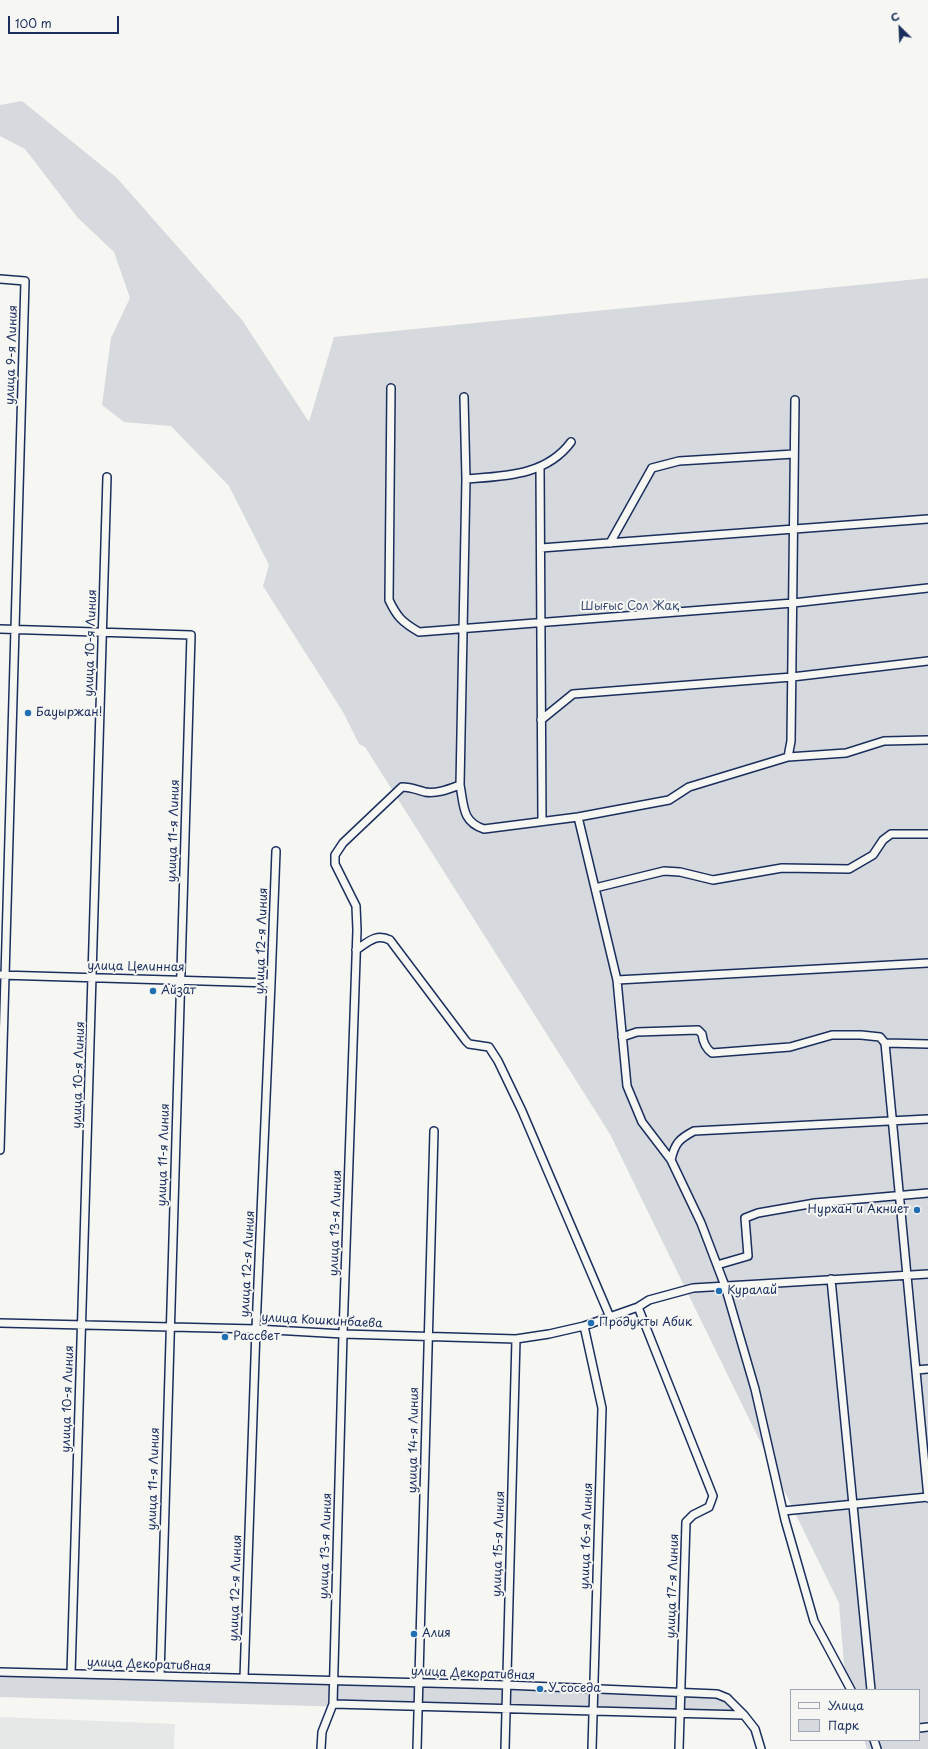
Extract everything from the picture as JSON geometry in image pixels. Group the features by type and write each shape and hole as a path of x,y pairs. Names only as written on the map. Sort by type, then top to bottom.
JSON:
{"street":[{"name":"улица 9-я Линия","path":"0,279 25,281 16,630 3,976 0,1150"},
{"path":"391,388 389,600 396,614 403,623 419,632 793,603 928,588"},
{"path":"464,397 466,479 460,785 465,813 474,826 484,829 542,820 578,817 669,800 689,788 788,757 846,753 884,741 928,740"},
{"path":"788,757 792,741 795,400"},
{"path":"466,479 510,475 540,468 563,453 571,442"},
{"path":"610,543 652,468 679,461 794,454"},
{"path":"540,468 542,820"},
{"name":"улица 10-я Линия","path":"72,1674 107,477"},
{"path":"541,548 928,519"},
{"path":"0,629 103,632"},
{"name":"улица 11-я Линия","path":"103,632 191,635 160,1676"},
{"path":"541,720 573,694 792,677 928,661"},
{"name":"улица 13-я Линия","path":"321,1749 322,1732 334,1704 343,1334 356,950 356,906 335,864 335,855 343,843 402,788 409,787 426,792 440,791 460,785"},
{"path":"578,817 617,980 627,1086 642,1122 671,1160 701,1223 725,1286 755,1389 783,1511 814,1621 850,1689"},
{"path":"595,888 664,871 680,872 713,880 782,868 849,869 873,855 883,840 891,834 928,834"},
{"name":"улица 12-я Линия","path":"244,1678 256,1329 272,983 276,851"},
{"path":"356,950 378,936 384,936 390,940 466,1041 469,1044 489,1047 498,1061 522,1111 610,1318"},
{"path":"617,980 928,963"},
{"name":"улица Целинная","path":"3,976 181,979 272,983"},
{"path":"622,1037 637,1032 698,1030 702,1034 703,1042 707,1049 712,1053 790,1047 832,1035 861,1035 880,1037 885,1043 928,1497 783,1511"},
{"path":"885,1043 928,1044"},
{"path":"671,1160 674,1147 681,1138 694,1131 928,1119"},
{"name":"улица 14-я Линия","path":"417,1749 427,1336 434,1131"},
{"path":"717,1265 748,1256 745,1218 758,1213 816,1203 899,1194 928,1193"},
{"name":"улица Кошкинбаева","path":"0,1323 256,1329 343,1334 516,1339 549,1334 584,1326 638,1307 649,1300 693,1288 928,1274"},
{"path":"832,1279 852,1505 871,1689"},
{"name":"улица 17-я Линия","path":"638,1307 713,1496 709,1506 693,1515 686,1522 679,1749"},
{"name":"улица 16-я Линия","path":"584,1326 602,1408 592,1749"},
{"name":"улица 15-я Линия","path":"505,1749 516,1339"},
{"path":"916,1370 928,1369"},
{"name":"улица Декоративная","path":"0,1672 506,1685 594,1690 717,1694 727,1698 755,1728 761,1749"},
{"path":"334,1704 744,1715"}],"shaded area":[{"path":"0,1717 175,1724 174,1749 0,1749"}],"green space":[{"name":"Шығыс Сол Жақ","path":"22,101 117,178 242,320 309,422 334,337 928,278 928,1749 867,1749 864,1741 920,1741 920,1689 846,1689 839,1603 610,1134 365,747 359,744 343,712 263,586 269,565 229,486 171,426 124,422 102,405 111,338 130,298 114,252 78,218 25,149 0,136 0,105"},
{"path":"0,1675 732,1694 735,1718 0,1697"}],"place":[{"name":"Бауыржан!","path":"28,713"},
{"name":"Айзат","path":"153,991"},
{"name":"Нурхан и Акниет","path":"917,1210"},
{"name":"Куралай","path":"719,1291"},
{"name":"Продукты Абик","path":"591,1323"},
{"name":"Рассвет","path":"225,1337"},
{"name":"Алия","path":"414,1634"},
{"name":"У соседа","path":"540,1689"}]}
